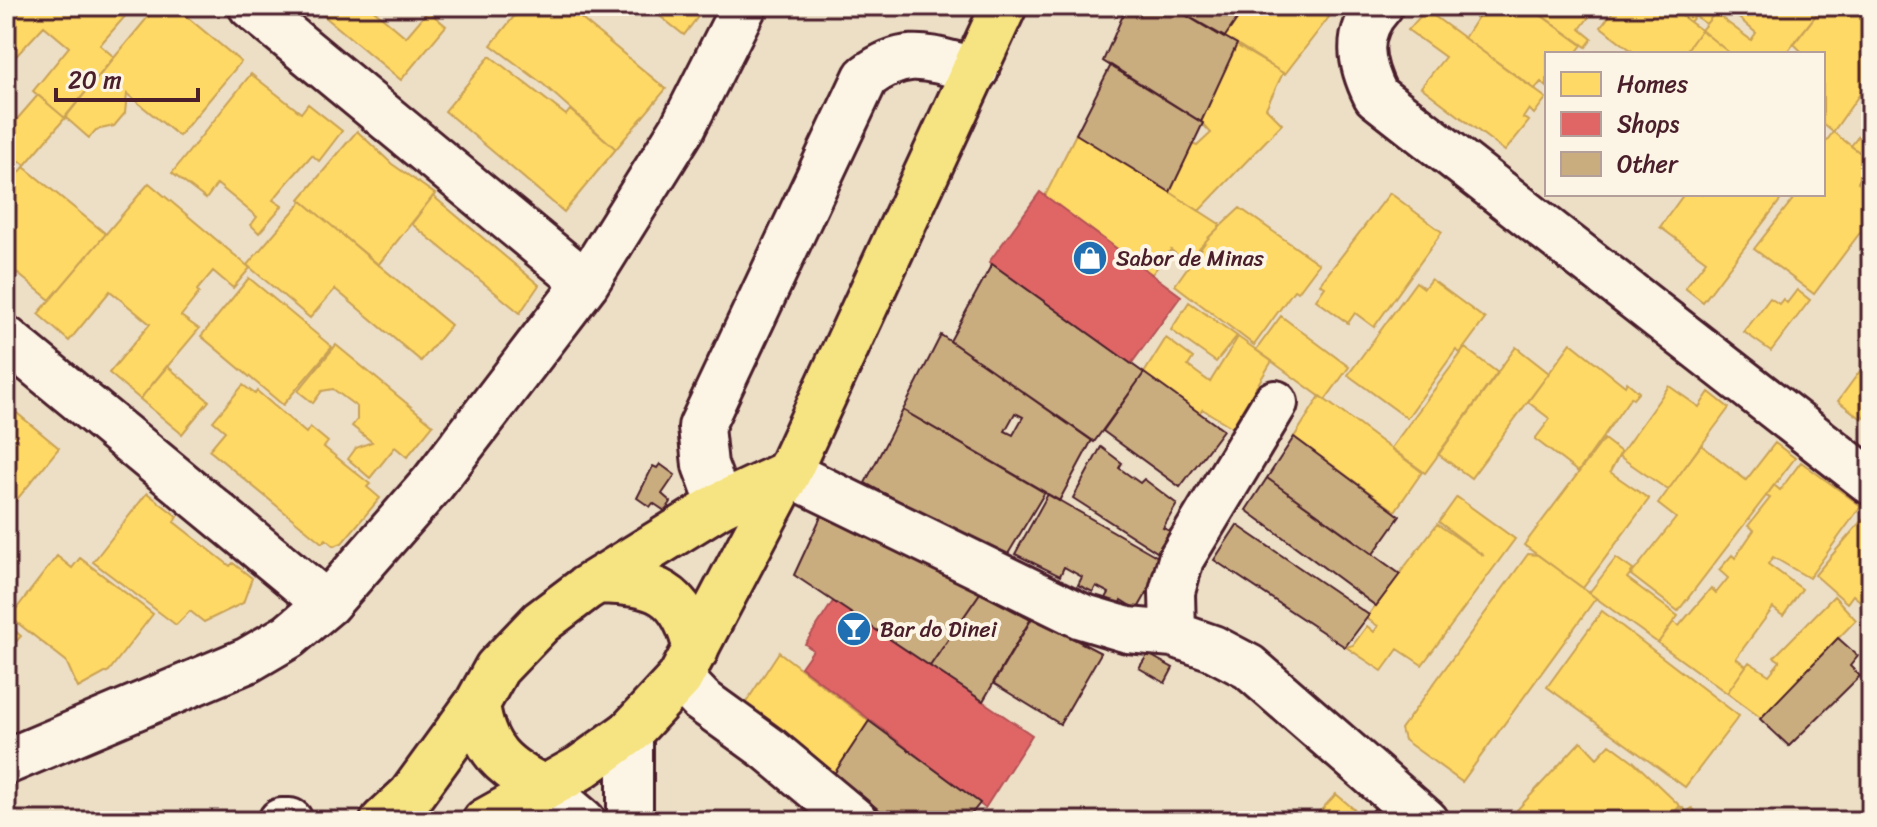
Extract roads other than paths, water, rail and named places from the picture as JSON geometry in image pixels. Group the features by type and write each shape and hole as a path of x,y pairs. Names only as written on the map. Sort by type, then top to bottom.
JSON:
{"main road":[{"path":"485,821 580,768 630,732 688,664 788,473 1004,6"},
{"path":"383,821 411,795 477,704 497,668 541,622 598,581 720,505 788,473"},
{"path":"598,581 635,583 664,592 687,622 688,664"},
{"path":"477,704 480,728 499,758 511,770 544,788"}],"street":[{"path":"251,6 586,283"},
{"path":"6,762 248,660 289,636 327,604 433,483 586,283 682,129 744,6"},
{"path":"1380,6 1368,19 1360,48 1365,73 1376,96 1871,482"},
{"path":"720,505 705,465 701,427 866,77 888,61 918,56 976,70"},
{"path":"6,339 327,604"},
{"path":"1173,634 1172,592 1181,559 1275,403"},
{"path":"788,473 1081,616 1128,630 1173,634 1213,648 1249,667 1426,821"},
{"path":"688,664 701,700 770,750 855,821"},
{"path":"630,732 630,821"},
{"path":"544,788 583,821"},
{"path":"281,821 290,821"}],"place":[{"name":"Sabor de Minas","path":"1090,258"},
{"name":"Bar do Dinei","path":"854,629"}]}
